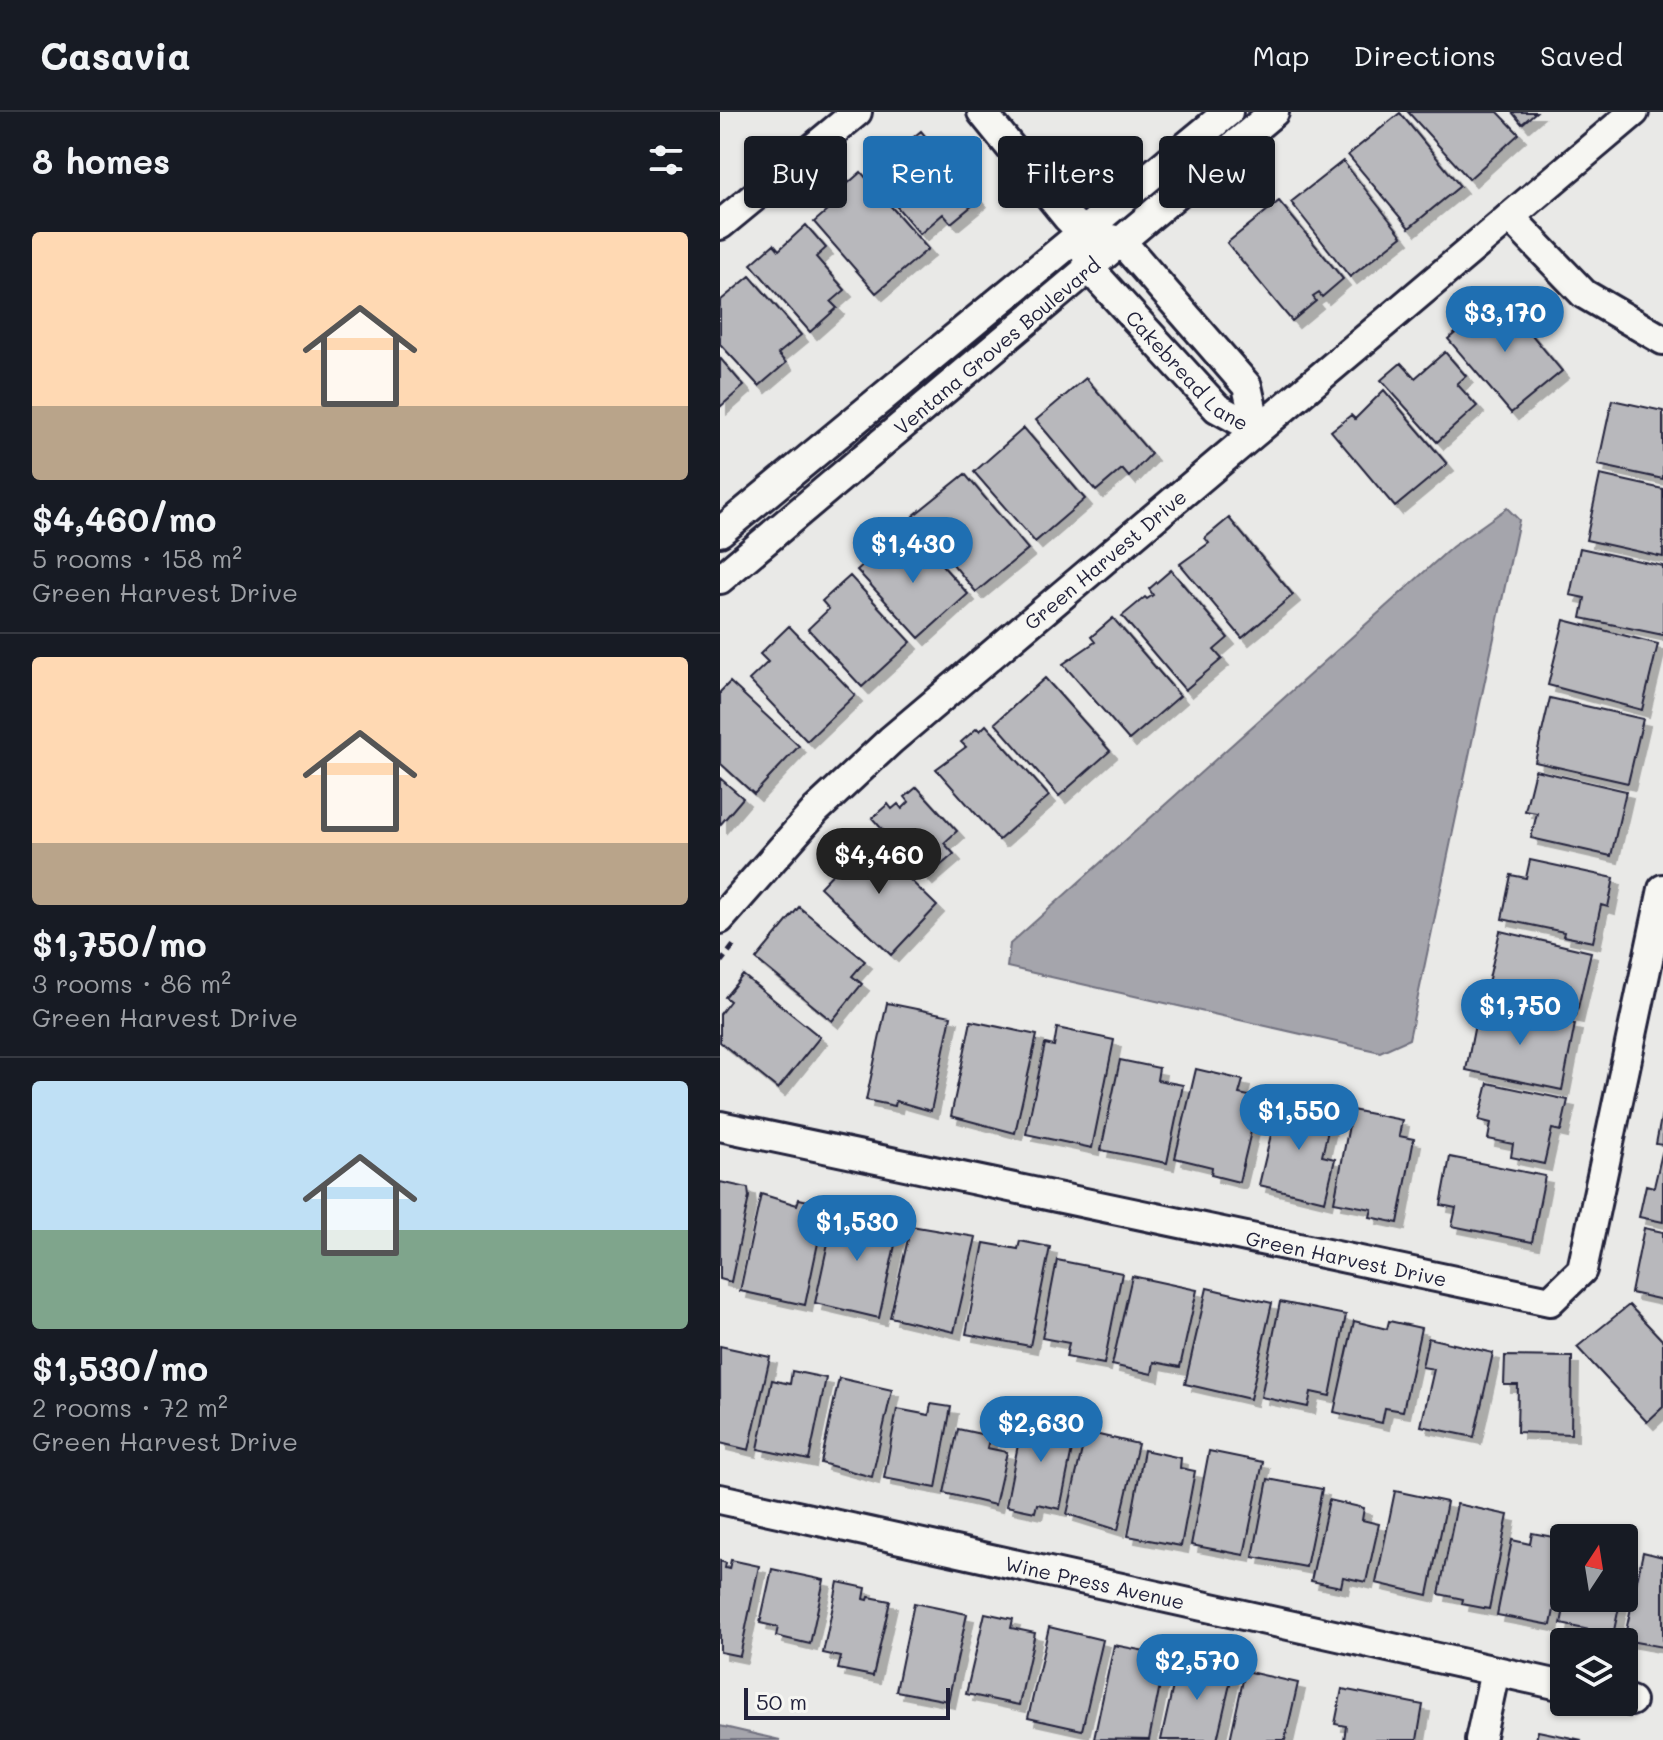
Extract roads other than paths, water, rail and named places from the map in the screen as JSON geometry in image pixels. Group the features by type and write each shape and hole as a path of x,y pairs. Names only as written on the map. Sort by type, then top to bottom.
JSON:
{"street":[{"path":"720,225 857,112"},
{"path":"982,112 1083,233 1088,267"},
{"name":"Ventana Groves Boulevard","path":"720,532 1228,112"},
{"name":"Ventana Groves Boulevard","path":"720,579 1274,112"},
{"name":"Green Harvest Drive","path":"720,919 816,810 891,740 1634,112"},
{"path":"1510,217 1584,294 1663,340"},
{"path":"1083,233 1120,241"},
{"name":"Cakebread Lane","path":"1120,241 1247,386 1257,430"},
{"name":"Cakebread Lane","path":"1088,267 1217,408 1257,430"},
{"name":"Green Harvest Drive","path":"720,1126 1550,1301 1582,1270 1663,889"},
{"name":"Wine Press Avenue","path":"720,1499 1550,1683"},
{"path":"1480,1740 1495,1671"}]}
